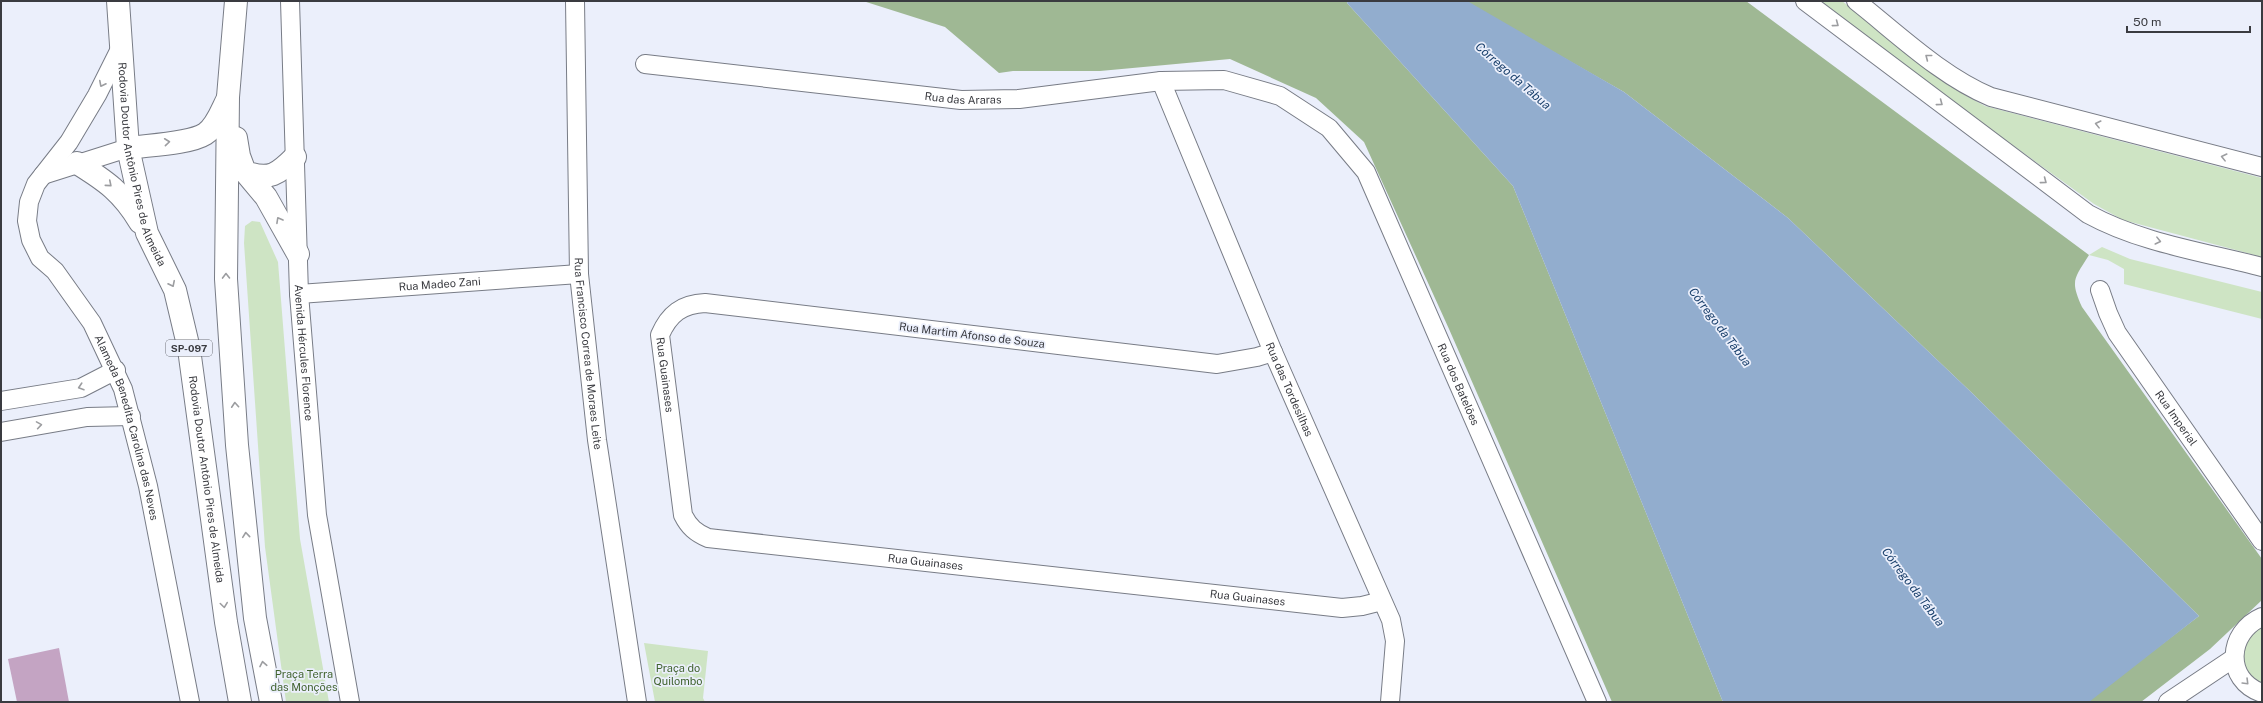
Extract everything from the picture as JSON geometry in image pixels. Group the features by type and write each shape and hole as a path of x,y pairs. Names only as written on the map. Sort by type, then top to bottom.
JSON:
{"main road":[{"name":"Rodovia Doutor Antônio Pires de Almeida","path":"118,1 120,49 128,148 147,233 175,290 189,349 226,622 240,702"},
{"path":"236,1 228,97 226,279 237,445 255,618 271,702"},
{"path":"128,148 187,141 205,134 215,123 228,97"},
{"path":"228,97 239,156 245,172 266,197 298,254"},
{"path":"245,172 260,178 280,172 295,157"},
{"path":"76,163 109,183 129,204 147,233"}],"street":[{"name":"Avenida Hércules Florence","path":"290,1 299,294 317,515 350,702"},
{"name":"Rua Francisco Correa de Moraes Leite","path":"575,1 579,274 597,440 637,702"},
{"path":"1805,1 2088,214 2112,226 2138,236 2262,267"},
{"path":"1856,1 1949,74 1971,88 1991,97 2262,166"},
{"name":"Alameda Benedita Carolina das Neves","path":"120,49 97,95 69,142 42,176 29,202 27,221 31,240 40,258 55,271 92,323 116,370 131,416 148,486 190,702"},
{"name":"Rua das Araras","path":"645,64 961,100 1019,99 1161,80 1224,80 1280,96"},
{"name":"Rua das Tordesilhas","path":"1161,80 1273,352 1382,601 1392,620 1395,641 1390,702"},
{"name":"Rua dos Batelões","path":"1280,96 1329,128 1366,172 1597,702"},
{"path":"42,176 76,163 128,148"},
{"name":"Rua Madeo Zani","path":"299,294 579,274"},
{"name":"Rua Imperial","path":"2100,290 2117,333 2262,541"},
{"name":"Rua Martim Afonso de Souza","path":"672,314 693,304 705,303 1217,364 1257,357 1273,352"},
{"name":"Rua Guainases","path":"672,314 660,335 681,504 683,515 689,525 697,533 708,538 1342,608 1362,606 1382,601"},
{"path":"1,401 81,388 116,370"},
{"path":"1,432 88,417 131,416"},
{"path":"2262,617 2244,629 2235,648 2234,658 2241,678 2248,686 2262,693"},
{"path":"2168,702 2234,658"}],"green space":[{"path":"863,1 1348,1 1347,3 1513,186 1723,702 1612,702 1449,329 1364,142 1316,98 1230,59 1100,71 1013,71 999,73 945,27"},
{"path":"1464,1 1746,1 2089,255 2075,280 2076,291 2082,307 2262,559 2262,600 2210,649 2141,702 2086,702 2199,616 1972,393 1788,218 1624,92"},
{"path":"1818,1 1842,1 1963,94 1985,106 2262,178 2262,257 2123,220 2094,204 1819,5"},
{"name":"Praça Terra das Monções","path":"252,221 260,222 278,262 300,539 329,702 286,702 265,547 244,243 245,226"},
{"path":"2102,247 2130,259 2262,292 2262,319 2124,284 2124,269 2108,260 2089,255"},
{"path":"2262,625 2262,687 2244,671 2242,654 2244,644 2249,635"},
{"name":"Praça do Quilombo","path":"644,643 708,651 703,698 705,702 655,702"}],"water":[{"name":"Córrego da Tábua","path":"1348,1 1469,2 1624,92 1788,218 1972,393 2199,616 2089,702 1723,702 1513,186 1347,3"}],"building":[{"path":"59,648 69,702 17,702 8,659"}]}
